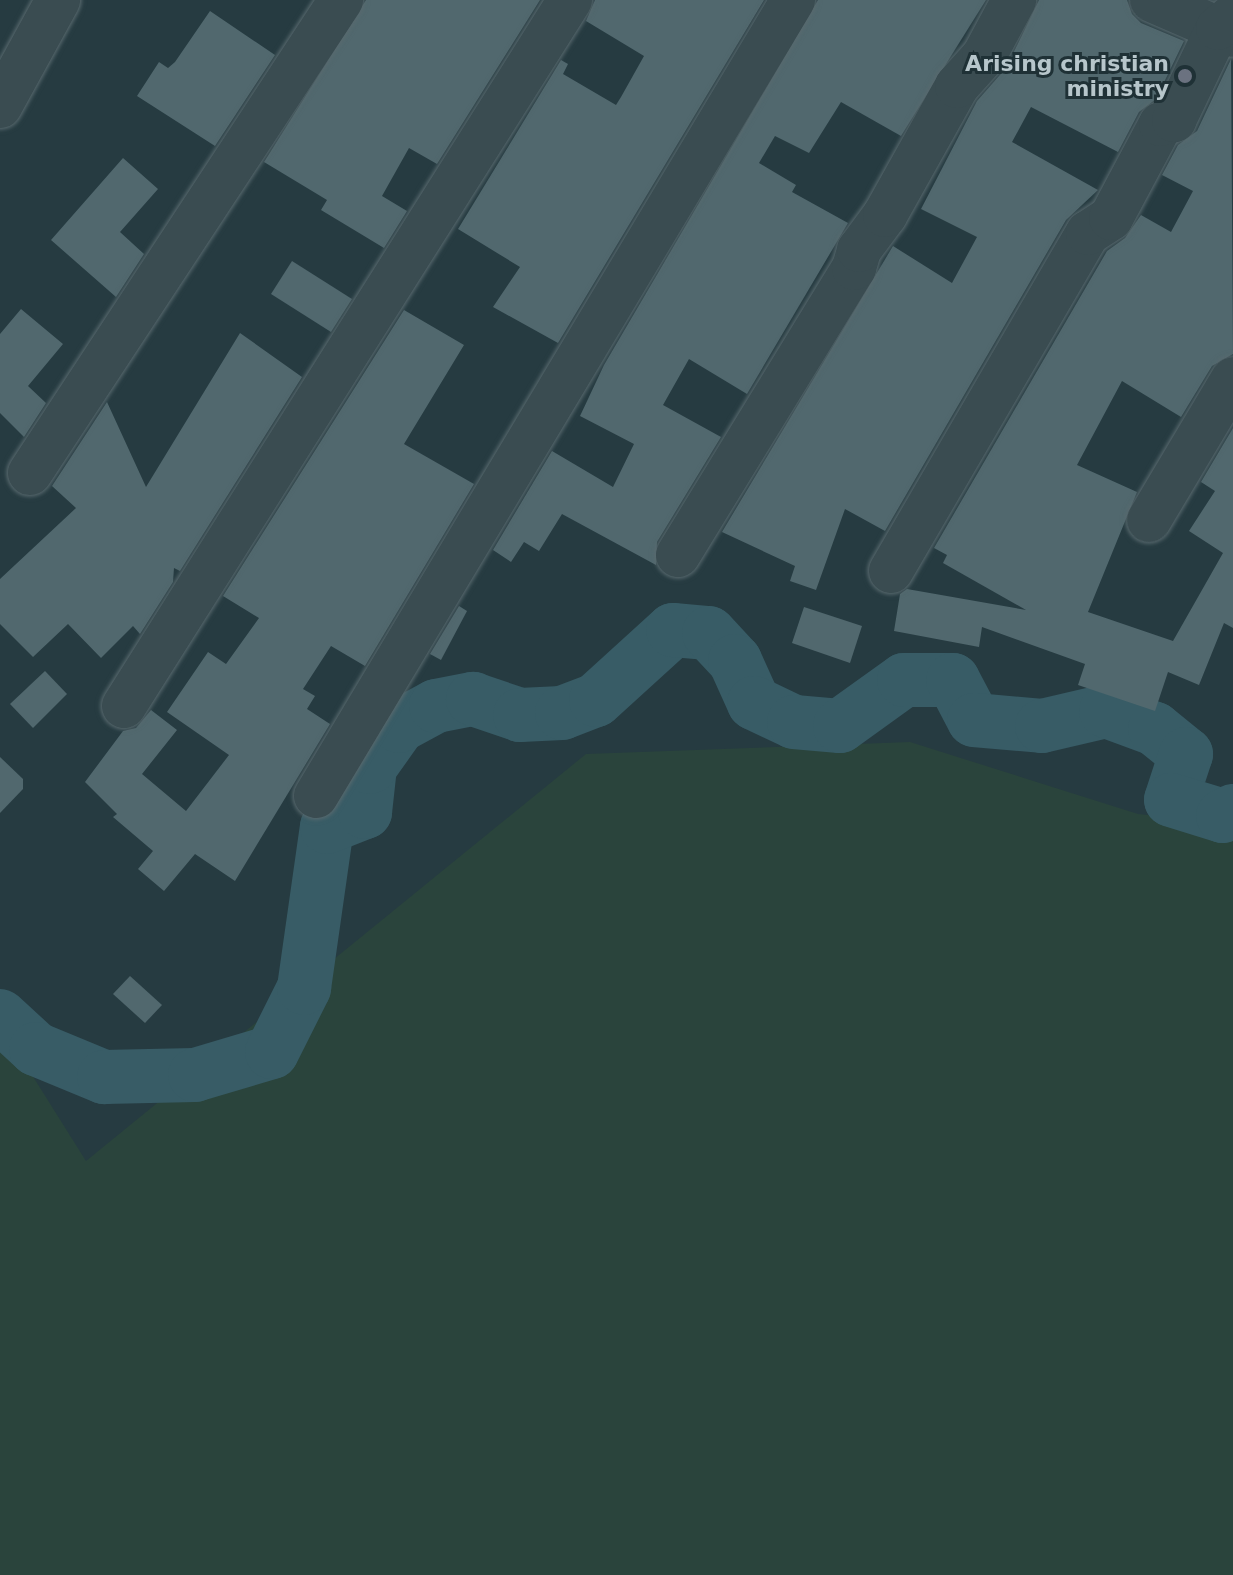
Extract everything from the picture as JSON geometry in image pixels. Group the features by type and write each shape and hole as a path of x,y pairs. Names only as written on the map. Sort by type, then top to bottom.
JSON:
{"street":[{"path":"0,106 58,0"},
{"path":"30,473 341,0"},
{"path":"124,706 570,0"},
{"path":"316,796 652,238 736,87 793,0"},
{"path":"678,555 1014,0"},
{"path":"891,571 1088,233 1111,218 1161,124 1174,120 1228,26 1152,0"},
{"path":"1149,520 1233,379"}],"green space":[{"path":"910,742 1138,814 1233,824 1233,1575 0,1575 0,1024 86,1161 586,754"}],"building":[{"path":"366,0 540,0 437,164 409,148 382,196 407,211 384,248 321,210 327,200 264,162"},
{"path":"595,0 764,0 558,343 493,307 520,267 458,229 561,60 568,64 563,74 616,105 621,97 644,56 586,21"},
{"path":"818,0 986,0 901,136 841,102 809,153 775,136 759,163 796,185 792,192 848,223 747,394 689,359 663,405 721,437 657,542 656,565 562,514 539,551 524,542 511,562 493,550 552,451 613,487 634,444 580,416 604,365"},
{"path":"1039,0 1127,0 1132,14 1141,23 1184,41 1156,99 1139,112 1118,152 1031,107 1012,142 1098,190 1066,220 885,531 845,509 816,590 790,581 795,566 722,532 893,246 952,283 977,237 921,209 977,101 1006,68"},
{"path":"210,11 275,55 215,146 137,96 159,62 168,68 175,62"},
{"path":"1231,59 1233,354 1212,366 1181,417 1122,381 1077,465 1137,492 1088,612 1173,641 1223,553 1189,531 1215,491 1201,482 1233,428 1233,628 1224,623 1199,685 1168,672 1155,711 1078,685 1085,664 982,627 979,647 894,631 900,594 907,589 1026,610 943,563 947,555 934,548 1107,251 1125,238 1141,215 1171,232 1193,191 1162,175 1178,145 1197,131"},
{"path":"123,158 158,189 120,232 144,254 116,297 51,240"},
{"path":"292,261 352,299 331,332 271,294"},
{"path":"21,309 63,344 28,386 46,403 24,437 0,413 0,334"},
{"path":"404,310 464,345 404,444 474,484 365,666 331,646 303,689 315,696 307,709 330,724 235,881 195,854 164,891 138,869 153,851 113,817 117,814 85,782 123,731 136,728 151,710 177,730 142,774 186,811 229,755 167,712 208,652 226,664 259,618 223,596"},
{"path":"240,333 302,377 180,571 174,568 173,582 140,634 133,626 101,658 68,624 33,657 0,624 0,579 76,508 52,486 107,402 146,487"},
{"path":"459,606 467,611 441,660 430,654"},
{"path":"804,607 862,626 850,663 792,643"},
{"path":"45,671 67,694 33,728 10,704"},
{"path":"0,757 23,779 23,789 0,813"},
{"path":"130,976 162,1005 145,1023 113,994"}],"waterway":[{"path":"0,1016 36,1049 104,1077 195,1075 272,1052 304,988 327,827 365,812 370,767 399,726 436,706 473,699 520,715 562,713 596,700 673,630 709,633 735,661 754,703 794,722 840,726 904,680 953,680 974,720 1042,726 1106,711 1155,729 1186,754 1171,800 1223,816 1233,811"}],"place":[{"name":"Arising christian ministry","path":"1185,76"}]}
